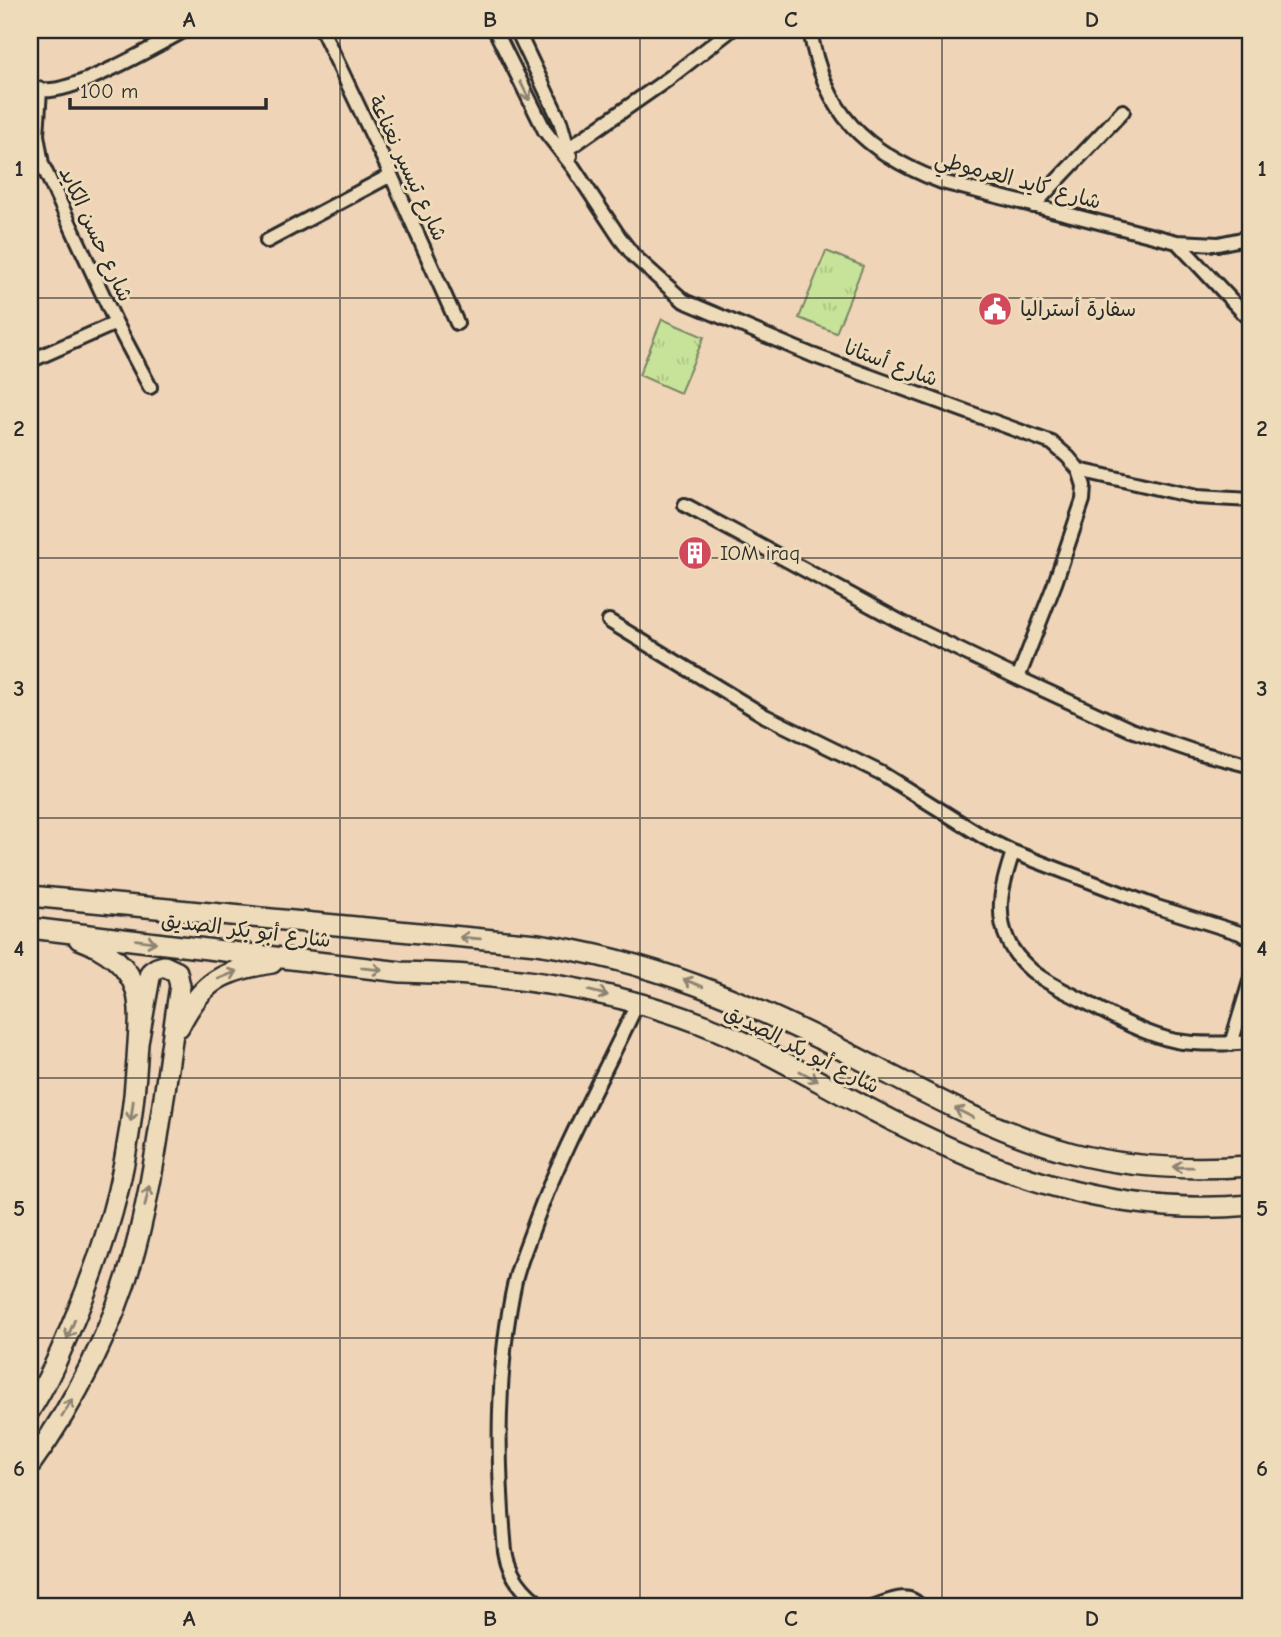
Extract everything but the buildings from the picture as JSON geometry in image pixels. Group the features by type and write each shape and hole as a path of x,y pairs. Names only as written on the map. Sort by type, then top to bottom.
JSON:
{"main road":[{"name":"شارع أبو بكر الصديق","path":"30,895 537,944 616,960 675,976 751,1007 973,1118 1056,1147 1092,1157 1154,1166 1251,1166"},
{"name":"شارع أبو بكر الصديق","path":"30,928 401,972 462,973 542,982 665,1011 716,1030 766,1052 872,1111 975,1161 1052,1187 1098,1198 1156,1206 1216,1208 1251,1205"},
{"path":"30,1410 62,1350 103,1249 122,1178 138,1043 139,1002 135,988 124,969 98,946 58,931"},
{"path":"171,1044 190,1004 209,984 236,971 293,960"},
{"path":"30,1465 68,1407 108,1326 134,1252 149,1189 180,979 177,972 164,966 151,972 138,1043"}],"street":[{"name":"شارع حسن الكايد","path":"149,387 42,164 37,135 35,88 53,90 69,86 185,30"},
{"name":"شارع تيسير نعناعة","path":"322,30 457,323"},
{"name":"شارع أستانا","path":"495,30 545,131 565,151 634,256 684,301 812,355 1052,443 1079,470"},
{"name":"شارع أستانا","path":"517,30 561,121 565,151"},
{"path":"565,151 668,79 731,30"},
{"name":"شارع كايد العرموطي","path":"810,30 819,71 828,93 850,124 885,155 925,175 1033,206 1177,242 1218,244 1251,237"},
{"path":"1033,206 1123,111"},
{"path":"267,241 391,175"},
{"path":"1177,242 1251,321"},
{"path":"30,361 116,323"},
{"path":"1079,470 1198,497 1251,500"},
{"path":"1018,678 1055,583 1083,500 1084,486 1079,470"},
{"path":"685,505 901,622 1018,678 1131,730 1173,745 1251,766"},
{"path":"609,621 765,716 881,773 958,823 1013,852 1157,907 1240,933 1251,940"},
{"path":"1013,852 1003,884 1000,904 1002,923 1008,942 1018,958 1032,972 1147,1032 1200,1045 1251,1042"},
{"path":"1231,1044 1251,978"},
{"path":"544,1607 518,1584 505,1551 500,1446 510,1312 516,1279 555,1172 637,1004"},
{"path":"872,1607 908,1598 915,1600 920,1607"}],"green space":[{"path":"826,251 863,266 836,333 799,318"},
{"path":"662,319 704,337 680,393 639,375"}],"place":[{"name":"سفارة أستراليا","path":"995,309"},
{"name":"IOM iraq","path":"695,553"}]}
